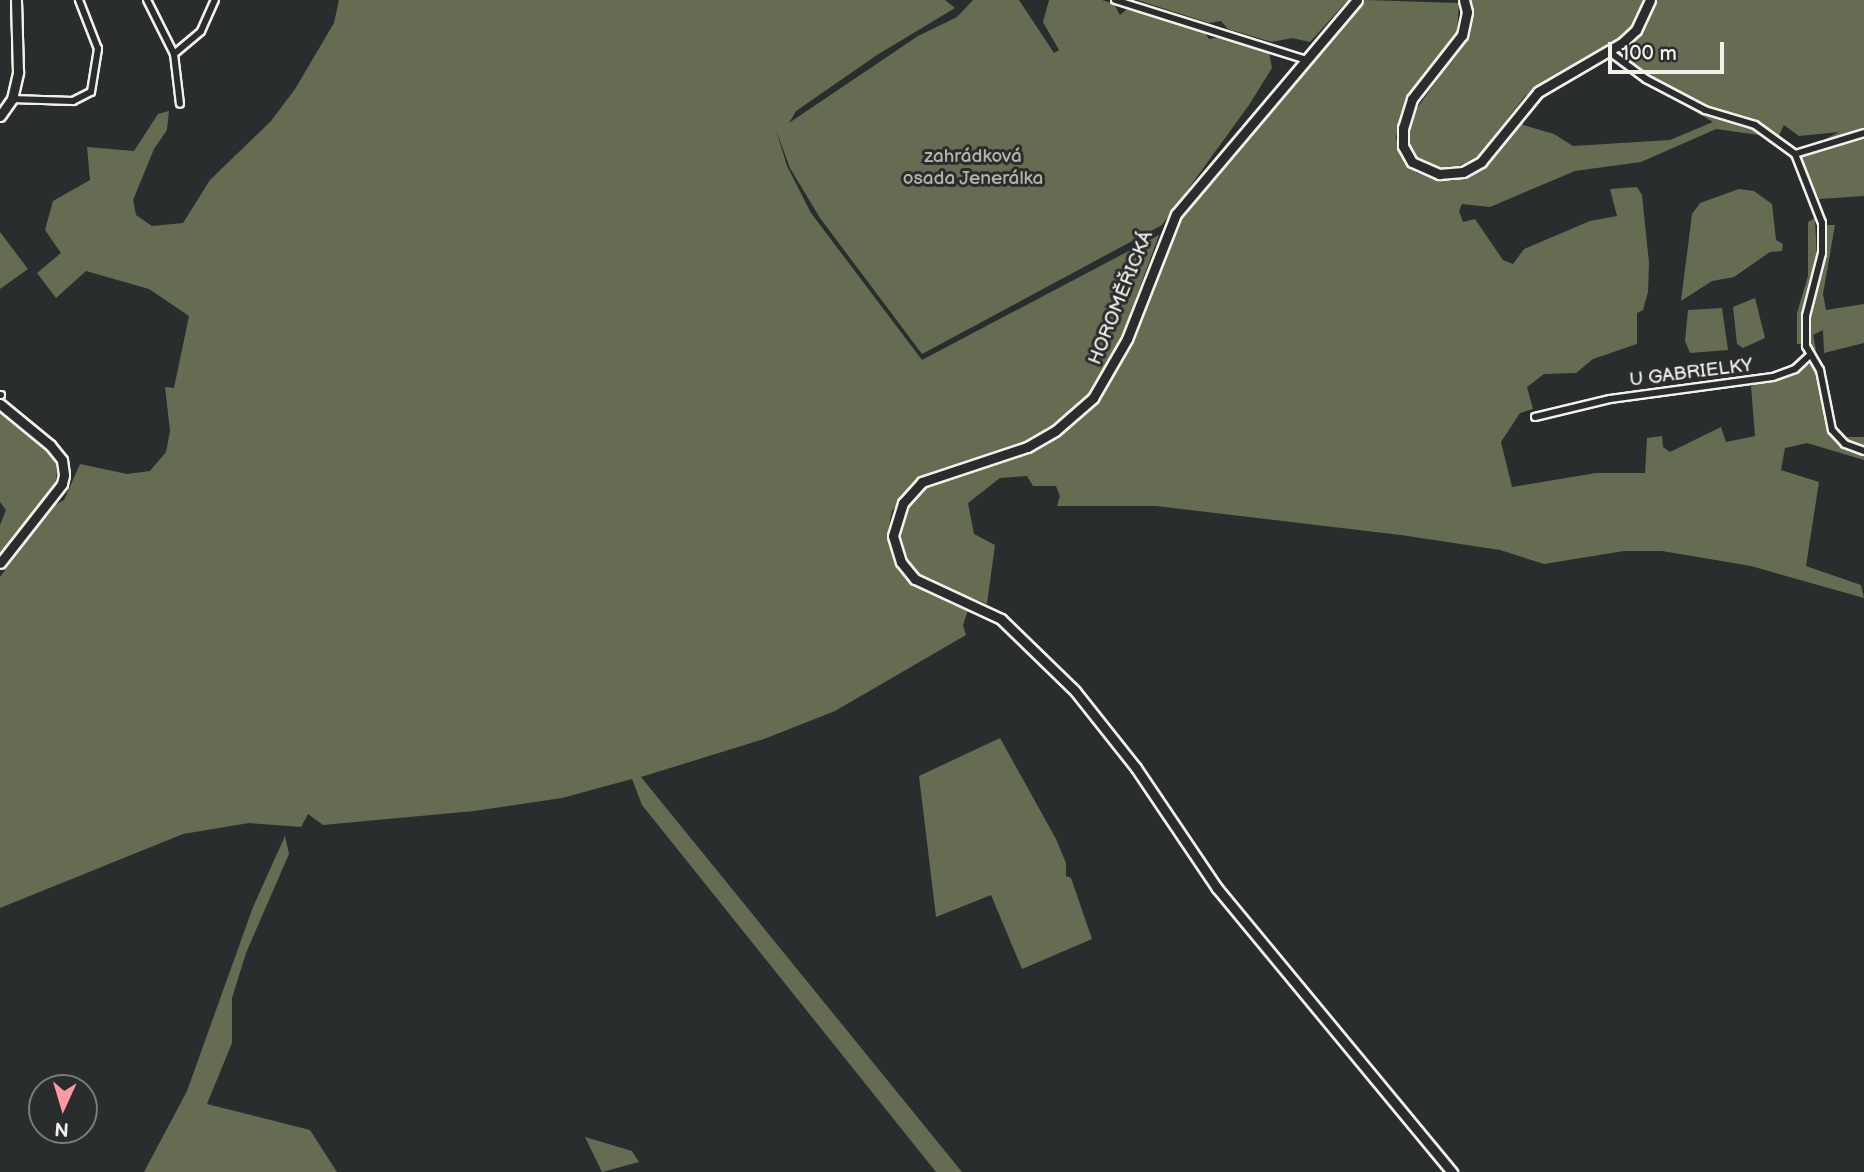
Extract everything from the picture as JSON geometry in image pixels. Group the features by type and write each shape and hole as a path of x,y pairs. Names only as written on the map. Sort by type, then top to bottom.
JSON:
{"main road":[{"path":"0,116 12,99 18,72 16,0"},
{"name":"HOROMĚŘICKÁ","path":"1357,0 1303,59 1176,214 1127,339 1093,398 1037,442 940,473 922,482 903,503 893,536 905,569 923,584 972,602 1001,619 1075,691 1136,768 1217,888 1452,1172"},
{"path":"1464,0 1467,12 1462,35 1412,99 1403,128 1406,154 1429,173 1451,175 1471,168 1493,149 1538,92 1611,52 1636,30 1650,0"},
{"path":"0,404 50,445 62,460 64,475 62,485 0,563"}],"street":[{"path":"12,99 73,101 86,98 92,92 98,50 79,0"},
{"path":"147,0 174,54 180,104"},
{"path":"174,54 201,31 215,0"},
{"path":"1115,0 1303,59"},
{"path":"1611,52 1646,79 1705,110 1755,125 1795,154 1822,223 1822,253 1805,331 1810,355 1820,370 1832,430 1845,444 1864,451"},
{"path":"1795,154 1864,133"},
{"name":"U GABRIELKY","path":"1535,417 1610,399 1773,377 1795,369 1810,355"}],"green space":[{"name":"zahrádková osada Jenerálka","path":"339,0 945,0 955,8 877,55 796,111 789,123 918,36 957,17 973,0 1019,0 1054,53 1059,50 1043,22 1049,0 1102,0 1114,4 1120,15 1127,9 1205,33 1209,39 1220,37 1269,52 1272,68 1249,105 1162,225 922,354 820,218 790,168 776,130 787,166 811,213 922,360 1159,235 1122,336 1088,394 1052,426 1024,442 919,477 892,511 887,537 896,565 920,589 969,607 963,625 966,635 835,711 764,739 641,777 962,1172 936,1172 642,805 632,779 562,798 474,811 323,825 308,814 301,827 249,823 183,834 0,908 0,577 51,507 64,500 80,464 127,474 150,471 166,452 170,431 165,387 174,388 189,316 149,289 86,271 56,298 37,273 61,253 45,230 53,201 90,180 87,147 134,151 158,114 169,111 167,130 154,149 133,200 136,215 152,226 183,223 210,180 271,121 295,89 334,23"},
{"path":"1137,0 1348,0 1310,42 1292,38 1272,42 1228,29 1221,21 1209,23"},
{"path":"1365,0 1459,3 1457,32 1407,96 1396,137 1401,157 1417,173 1452,181 1485,166 1520,124 1554,134 1573,146 1670,140 1713,122 1633,75 1626,48 1640,33 1656,0 1864,0 1864,196 1819,199 1799,153 1839,132 1799,136 1784,125 1775,144 1759,135 1716,129 1641,162 1575,171 1490,207 1462,204 1459,211 1463,222 1475,219 1503,260 1513,264 1524,249 1590,221 1617,216 1610,189 1637,187 1642,195 1649,263 1648,292 1643,310 1637,313 1637,344 1593,359 1576,373 1544,374 1527,387 1533,409 1520,413 1501,442 1512,487 1596,473 1645,473 1647,438 1662,436 1663,447 1670,452 1721,427 1726,442 1755,436 1751,386 1814,363 1833,437 1864,437 1864,460 1807,443 1785,448 1781,470 1819,482 1806,566 1861,585 1864,598 1751,566 1662,551 1624,551 1544,564 1500,550 1401,535 1156,506 1057,506 1060,496 1056,486 1033,486 1027,476 1000,478 968,503 974,534 995,545 987,604 925,579 910,565 900,545 900,527 908,506 925,486 1029,452 1059,435 1097,402 1133,341 1181,216"},
{"path":"1470,0 1644,0 1631,26 1618,39 1525,96 1477,158 1451,169 1431,167 1417,158 1408,144 1412,115 1468,37 1473,12"},
{"path":"1739,189 1754,191 1772,204 1776,240 1783,244 1782,251 1770,252 1734,277 1712,281 1681,301 1692,214 1700,203"},
{"path":"1815,218 1817,261 1802,327 1803,344 1797,344 1797,313 1808,276 1808,222"},
{"path":"1826,225 1835,225 1823,294 1826,310 1864,304 1864,343 1824,353 1823,330 1813,335 1816,350 1810,349 1808,328"},
{"path":"0,232 28,269 0,289"},
{"path":"1755,298 1765,338 1743,348 1737,344 1733,307"},
{"path":"1722,308 1728,350 1690,353 1685,341 1688,310"},
{"path":"0,411 54,456 58,466 55,485 0,555 0,525 6,510 0,502"},
{"path":"1000,738 1056,839 1066,863 1066,876 1071,878 1092,939 1022,969 991,895 936,917 919,776"},
{"path":"285,836 289,854 246,953 232,998 232,1043 207,1104 310,1130 337,1172 144,1172 187,1091 253,907"},
{"path":"585,1137 632,1151 639,1162 602,1172"}]}
